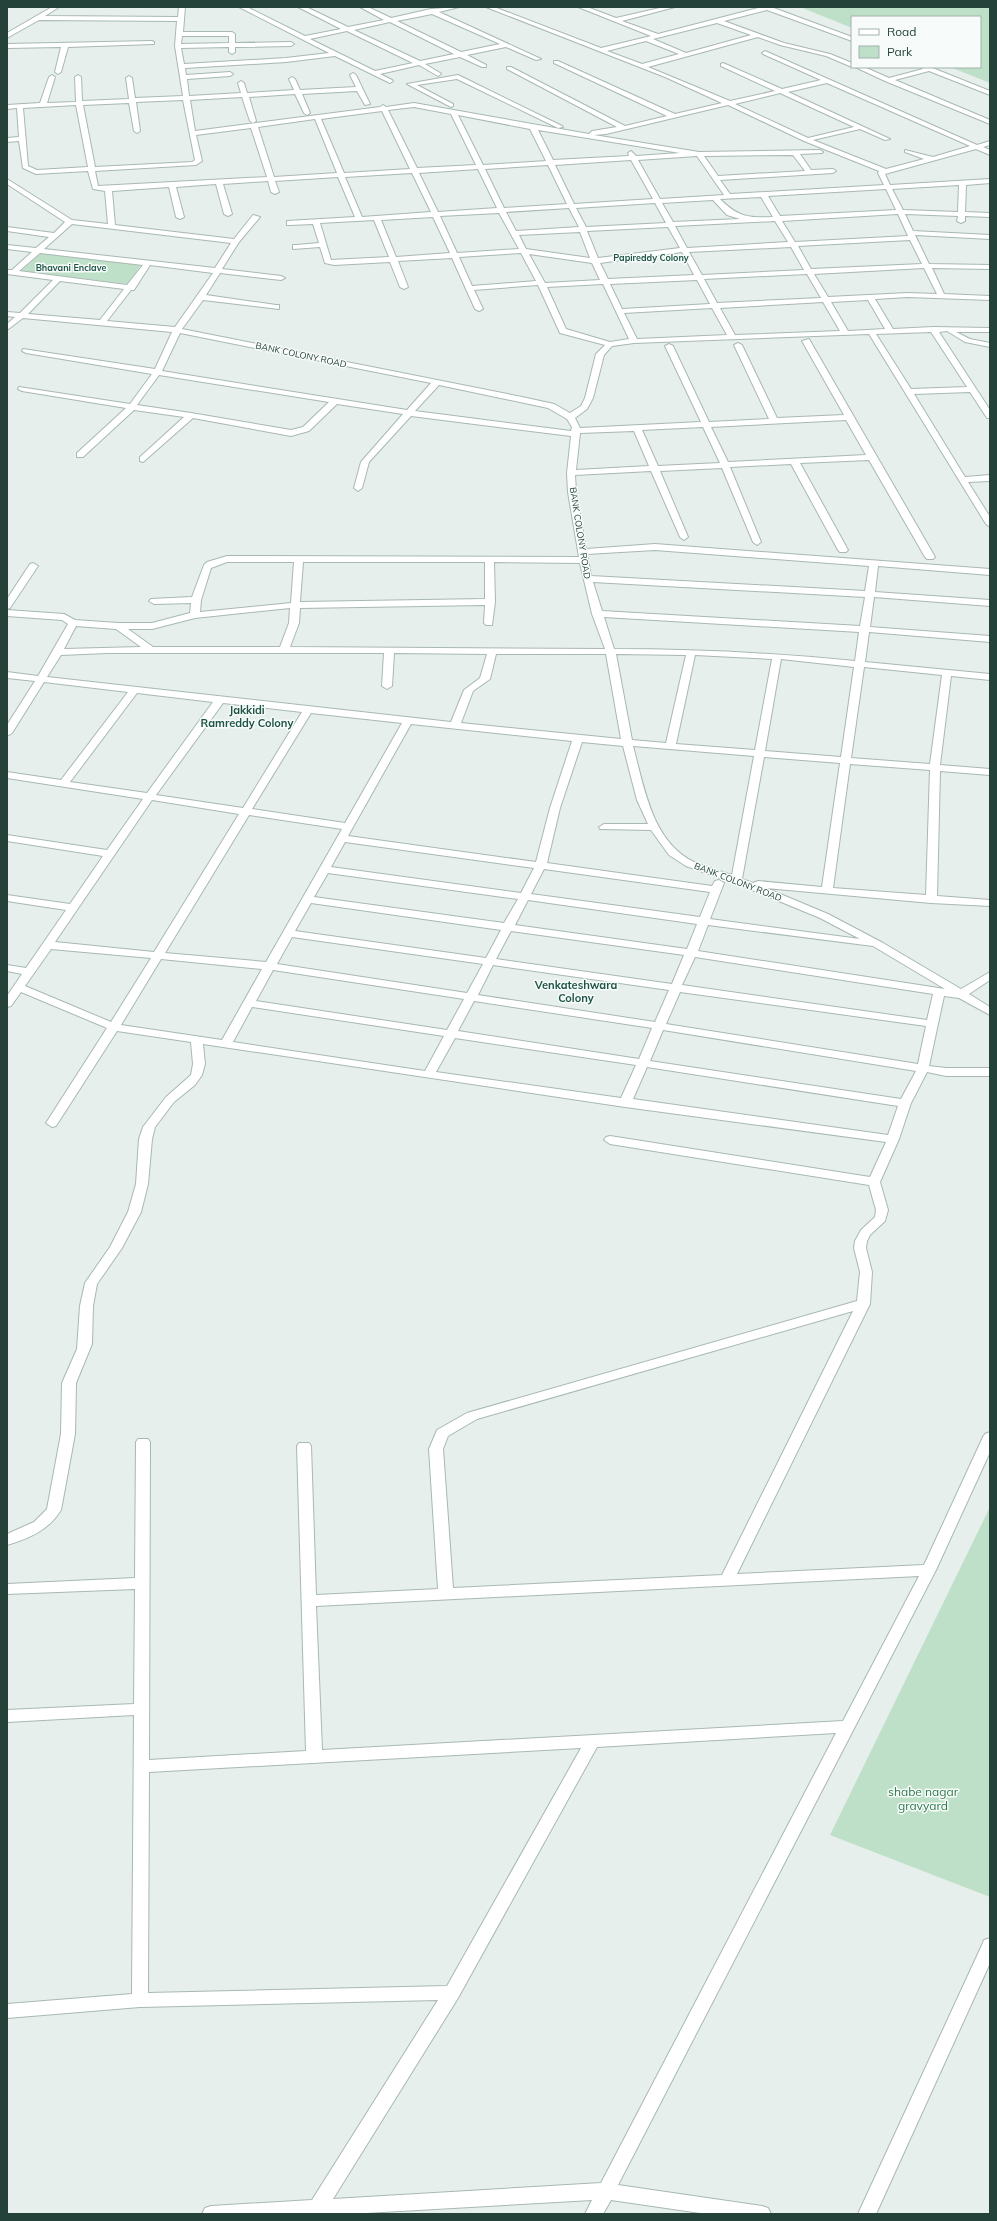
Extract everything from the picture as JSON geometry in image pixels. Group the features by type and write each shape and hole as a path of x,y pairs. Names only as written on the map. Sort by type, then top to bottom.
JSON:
{"street":[{"path":"7,36 40,18 56,7"},
{"path":"20,106 26,169 36,172 194,164 199,161 192,133 178,46 182,7"},
{"path":"242,7 390,81"},
{"path":"301,7 421,64 438,74"},
{"path":"363,7 484,66"},
{"path":"423,7 538,59"},
{"path":"304,38 456,7"},
{"path":"489,7 643,66 729,103 806,140 884,171 990,143"},
{"path":"581,7 657,36"},
{"path":"617,20 672,7"},
{"path":"602,50 767,8 851,39"},
{"path":"40,18 182,18"},
{"path":"718,21 759,35 828,55 851,65"},
{"path":"179,34 232,34 232,56"},
{"path":"643,66 759,35"},
{"path":"647,39 686,55"},
{"path":"7,46 152,43"},
{"path":"178,46 291,44"},
{"path":"58,72 65,45"},
{"path":"374,73 505,45"},
{"path":"765,53 990,153"},
{"path":"181,66 286,60 336,54"},
{"path":"556,62 674,116"},
{"path":"723,65 887,139"},
{"path":"509,68 624,128"},
{"path":"860,68 990,122"},
{"path":"887,80 927,68 990,93"},
{"path":"183,77 230,74"},
{"path":"352,75 367,104"},
{"path":"43,105 52,77"},
{"path":"78,77 79,103 95,188 108,189 270,178 635,159 699,154 820,152"},
{"path":"826,81 598,133 557,126 458,77 410,84 452,108 482,167 500,208 542,284 560,328 563,331 610,344 634,341 846,334 933,329 990,330"},
{"path":"130,78 137,131"},
{"path":"292,79 307,113"},
{"path":"241,83 275,192"},
{"path":"7,107 360,89"},
{"path":"192,133 254,123 414,104 452,108 533,127 699,154 728,196"},
{"path":"384,108 435,213 479,309"},
{"path":"317,116 359,219"},
{"path":"533,127 583,229 595,261 621,311 634,341"},
{"path":"806,140 861,127"},
{"path":"7,140 23,139"},
{"path":"625,143 732,337"},
{"path":"907,151 921,157 935,158"},
{"path":"795,152 809,172"},
{"path":"715,178 833,171"},
{"path":"884,171 881,175 928,266 941,295"},
{"path":"7,180 70,222 236,241"},
{"path":"290,223 377,218 500,208 990,181"},
{"path":"219,182 228,214"},
{"path":"961,222 963,182"},
{"path":"172,185 182,218 174,234"},
{"path":"108,189 112,227"},
{"path":"763,194 846,334"},
{"path":"714,197 730,213 750,220"},
{"path":"514,233 900,212 990,215"},
{"path":"80,455 132,407 158,371 177,330 201,297 236,241 256,217"},
{"path":"377,218 404,288"},
{"path":"10,273 39,250 70,222"},
{"path":"316,222 329,262 455,257 524,251 595,261 684,250 794,245 912,236 990,237"},
{"path":"7,229 55,235"},
{"path":"296,246 323,245"},
{"path":"7,247 281,278"},
{"path":"102,323 131,288 149,262"},
{"path":"469,288 928,266 990,267"},
{"path":"10,273 131,288"},
{"path":"7,328 58,279"},
{"path":"621,311 870,297 941,295 990,298"},
{"path":"201,297 276,307"},
{"path":"870,297 890,331"},
{"name":"BANK COLONY ROAD","path":"7,314 177,330 522,399 551,406 570,417"},
{"path":"933,329 990,416"},
{"path":"950,329 958,338 990,345"},
{"path":"871,332 990,524"},
{"path":"806,340 848,417 930,557"},
{"path":"576,433 570,417 584,407 589,398 600,354 610,344"},
{"path":"738,345 774,420"},
{"path":"669,346 725,466 757,542"},
{"path":"26,351 158,371 410,413 576,433 637,428 848,417"},
{"path":"358,488 365,462 436,382"},
{"path":"22,389 191,415 291,433 306,429 336,400"},
{"path":"909,392 972,389"},
{"path":"143,459 191,415"},
{"path":"637,428 684,537"},
{"name":"BANK COLONY ROAD","path":"576,433 571,473 572,492 587,579 597,614 611,653 627,743 642,800 655,827 674,853 684,861 722,876 740,881 824,916 879,945 990,1012"},
{"path":"571,473 654,470 872,457"},
{"path":"794,461 843,550"},
{"path":"963,480 990,478"},
{"path":"195,615 196,600 206,570 210,564 232,559 490,559 583,556 616,548 654,547 990,572"},
{"path":"284,650 294,623 299,559"},
{"path":"489,623 490,559"},
{"path":"827,892 874,563"},
{"path":"7,606 33,566"},
{"path":"587,579 869,594 990,603"},
{"path":"154,601 196,600"},
{"path":"7,613 64,617 73,623 118,626 152,626 195,615 295,605 490,602"},
{"path":"597,614 864,629 990,639"},
{"path":"7,733 10,724 58,652 73,623"},
{"path":"118,626 151,650"},
{"path":"58,652 151,650 389,650 611,653 691,652 777,656 990,677"},
{"path":"387,686 389,650"},
{"path":"455,726 469,690 485,679 492,651"},
{"path":"670,747 691,652"},
{"path":"777,656 758,754 740,881 827,892 990,903"},
{"path":"931,900 934,768 947,673"},
{"path":"7,675 134,690 220,698 408,722 670,747 990,772"},
{"path":"64,783 134,690"},
{"path":"7,1004 150,796 220,698"},
{"path":"52,1123 114,1026 308,710"},
{"path":"225,1045 408,722"},
{"path":"429,1075 541,865 556,808 578,738"},
{"path":"7,775 150,796 348,828"},
{"path":"604,827 655,827"},
{"path":"7,838 111,854"},
{"path":"342,838 717,890"},
{"path":"325,869 879,945"},
{"path":"625,1103 691,953 722,876"},
{"path":"7,898 73,908"},
{"path":"308,899 691,953 960,995 990,975"},
{"path":"288,933 674,989 933,1024"},
{"path":"48,945 270,966 946,1072 990,1072"},
{"path":"7,968 29,972"},
{"path":"19,987 114,1026 225,1045 429,1075 893,1139"},
{"path":"726,1580 863,1304 866,1272 860,1248 861,1241 865,1233 881,1218 882,1210 874,1182 893,1139 905,1103 923,1068 939,992"},
{"path":"249,1003 905,1103"},
{"path":"7,1540 39,1525 50,1517 54,1510 68,1446 70,1418 68,1383 70,1375 82,1356 85,1345 88,1292 91,1283 125,1234 137,1208 146,1153 145,1138 149,1126 174,1096 189,1085 196,1077 198,1070 197,1040"},
{"path":"610,1140 874,1182"},
{"path":"446,1595 436,1449 442,1433 472,1416 863,1304"},
{"path":"594,2214 929,1570 990,1437"},
{"path":"140,2000 143,1442"},
{"path":"304,1446 314,1756"},
{"path":"309,1601 929,1570"},
{"path":"7,1589 143,1583"},
{"path":"7,1716 141,1709"},
{"path":"141,1766 848,1727"},
{"path":"318,2208 452,1993 592,1741"},
{"path":"867,2214 990,1945"},
{"path":"7,2011 140,2000 452,1993"},
{"path":"210,2214 605,2192 762,2214"}],"green space":[{"path":"800,7 990,7 990,83 952,68 981,68 981,16 851,16 851,28"},
{"path":"41,253 141,265 128,284 21,271"},
{"name":"shabe nagar gravyard","path":"990,1507 990,1897 830,1835"}],"district":[{"name":"Papireddy Colony","path":"651,258"},
{"name":"Bhavani Enclave","path":"71,268"},
{"name":"Jakkidi Ramreddy Colony","path":"247,716"},
{"name":"Venkateshwara Colony","path":"576,991"}]}
